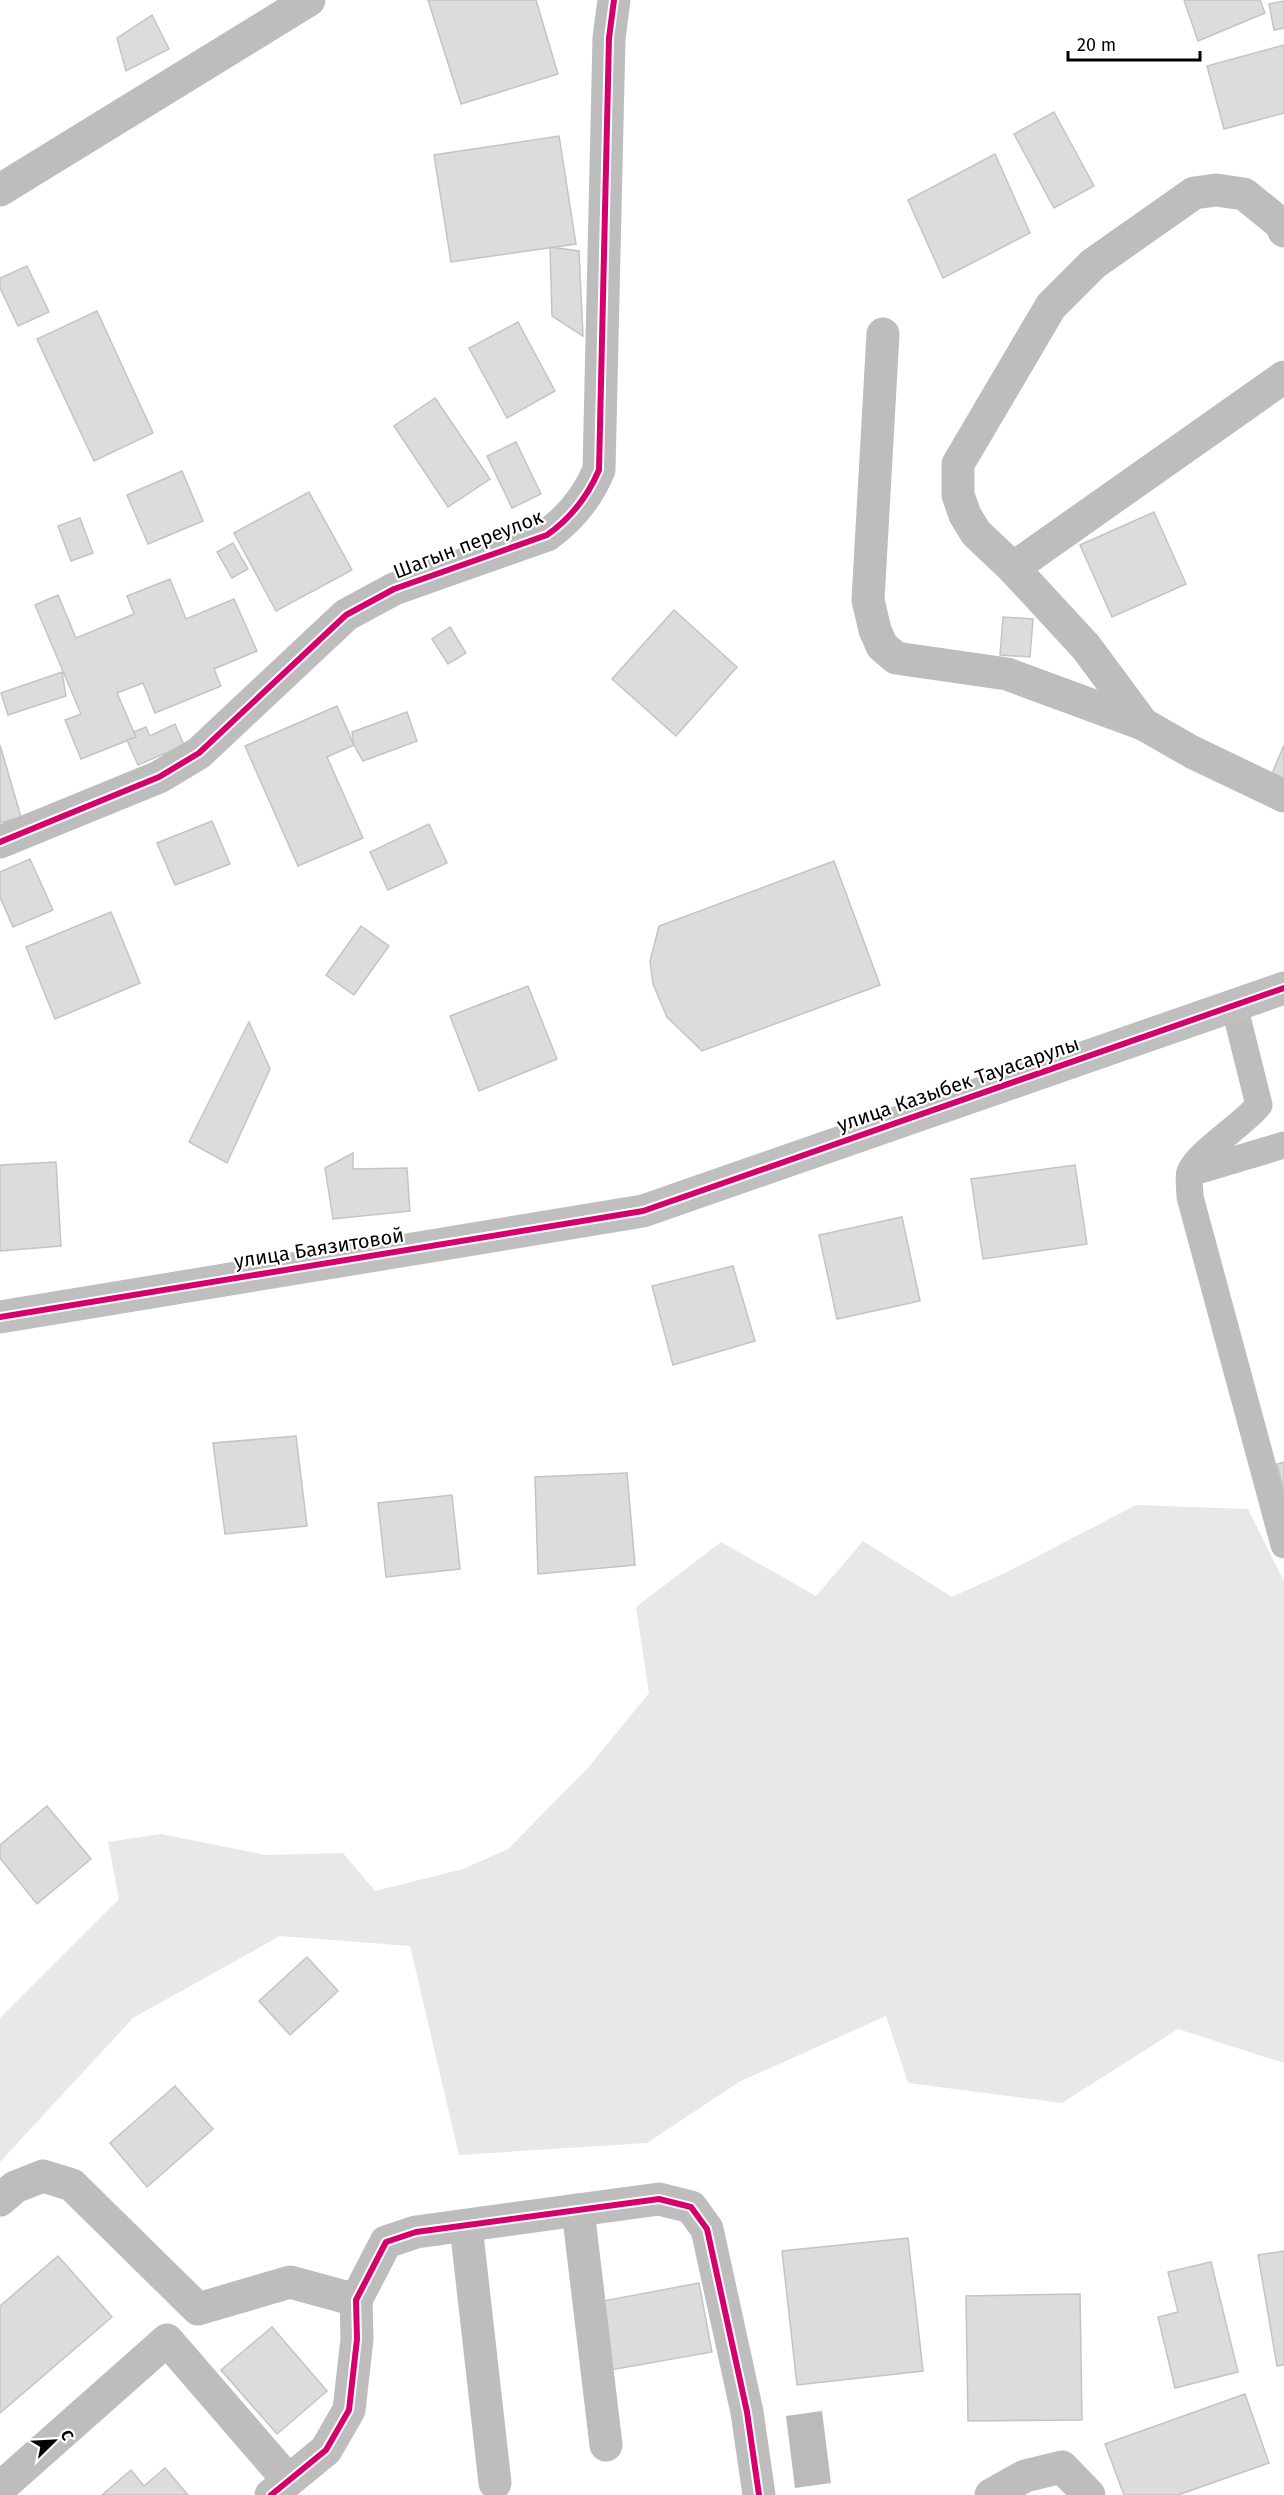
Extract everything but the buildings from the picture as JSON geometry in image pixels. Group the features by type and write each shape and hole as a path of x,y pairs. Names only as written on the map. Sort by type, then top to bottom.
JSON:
{"street":[{"path":"0,190 309,0"},
{"name":"Шагын переулок","path":"0,842 159,777 199,753 346,615 394,589 547,535 567,521 589,492 598,470 609,38 614,0"},
{"path":"1143,724 1086,647 1013,568 976,533 965,515 958,495 958,464 1051,306 1093,264 1194,193 1216,190 1244,194 1281,224 1284,231"},
{"path":"883,334 868,600 874,630 882,646 896,658 1006,674 1143,724 1192,752 1284,796"},
{"path":"1013,568 1284,377"},
{"name":"улица Казыбек Тауасарулы","path":"643,1212 1284,987"},
{"name":"улица Баязитовой","path":"0,1317 643,1212"},
{"path":"0,2200 15,2187 42,2176 72,2185 198,2309 290,2282 356,2300"},
{"path":"0,2488 167,2340 280,2488 326,2450 349,2410 357,2339 356,2300 386,2242 416,2232 659,2199 691,2207 707,2229 747,2412 759,2495"},
{"path":"578,2210 606,2445"},
{"path":"466,2226 495,2483"},
{"path":"991,2495 1025,2476 1062,2467 1089,2495"}],"lane":[{"path":"1234,1005 1259,1106 1250,1117 1197,1161 1190,1173 1190,1197 1284,1545"},
{"path":"1190,1173 1284,1145"}],"shaded area":[{"path":"1136,1505 1248,1509 1284,1581 1284,2063 1178,2029 1062,2103 908,2083 886,2016 739,2082 647,2143 459,2155 410,1946 280,1936 133,2018 0,2162 0,2018 119,1899 108,1842 161,1834 266,1855 343,1853 375,1891 463,1869 508,1849 587,1769 649,1693 636,1607 721,1542 816,1596 863,1541 952,1597 1011,1570"},
{"path":"822,2411 831,2483 795,2488 786,2416"}],"cycle path":[{"path":"0,842 159,777 199,753 346,615 394,589 547,535 564,522 584,498 599,470 609,38 614,0"},
{"path":"0,1317 643,1211 1284,988"},
{"path":"271,2495 326,2450 349,2410 357,2339 356,2300 386,2242 416,2232 659,2199 691,2207 707,2229 747,2412 759,2495"}]}
